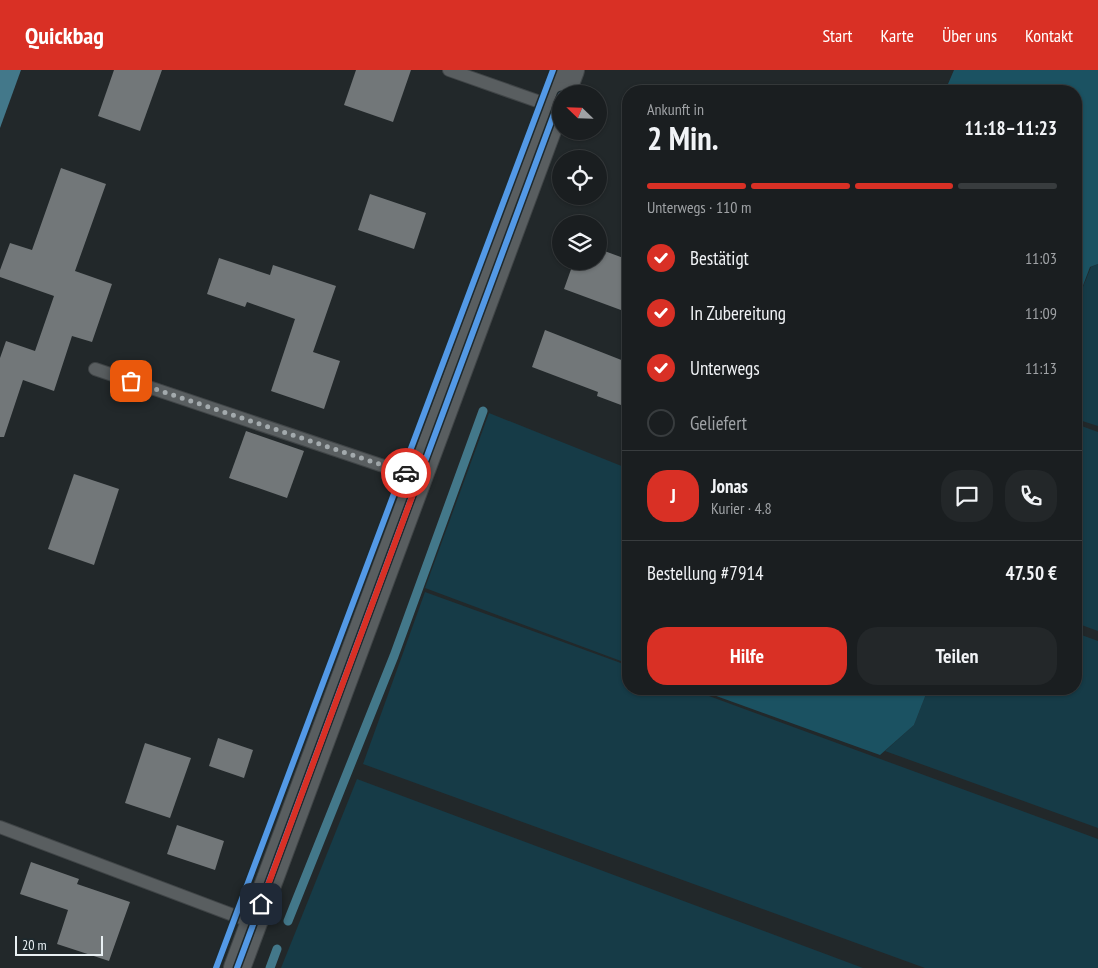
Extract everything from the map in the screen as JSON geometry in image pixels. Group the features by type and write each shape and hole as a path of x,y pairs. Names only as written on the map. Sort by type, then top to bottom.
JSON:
{"street":[{"path":"565,85 571,70"},
{"path":"237,968 552,121"}],"lane":[{"path":"449,70 552,97"},
{"path":"95,369 419,478"},
{"path":"0,827 254,923"}],"shaded area":[{"path":"0,70 21,70 0,128"},
{"path":"954,70 1098,70 1098,264 1090,267 1082,288 1082,85 948,85"},
{"path":"1098,264 1098,426 1082,421 1082,289 1091,267"},
{"path":"489,413 622,466 622,661 425,588"},
{"path":"1082,426 1098,432 1098,631 1082,625"},
{"path":"425,592 622,663 622,695 706,695 1098,839 1098,968 925,968 363,764"},
{"path":"1082,635 1098,641 1098,828 885,751 914,725 926,695 1082,695"},
{"path":"714,695 926,695 914,725 880,755"},
{"path":"357,779 863,968 281,968"}],"building":[{"path":"114,70 162,70 140,131 98,116"},
{"path":"356,70 411,70 393,122 344,105"},
{"path":"61,168 106,184 75,271 112,284 92,342 72,336 54,391 23,380 4,437 0,437 0,358 6,341 35,351 54,296 0,277 0,270 10,243 32,250"},
{"path":"370,194 426,213 414,249 358,230"},
{"path":"607,252 622,257 622,310 564,289 571,270 607,270"},
{"path":"219,258 270,275 273,265 336,286 313,352 340,361 324,409 271,391 295,319 247,302 245,307 207,294"},
{"path":"545,330 622,360 622,405 597,396 598,392 532,367"},
{"path":"246,431 304,451 287,498 229,478"},
{"path":"74,474 119,489 94,565 48,549"},
{"path":"218,738 253,750 244,778 209,766"},
{"path":"145,743 191,758 170,818 125,803"},
{"path":"177,825 224,841 215,870 167,854"},
{"path":"31,862 79,879 77,884 130,902 109,961 57,944 68,910 20,894"}],"waterway":[{"path":"288,921 394,656 483,411"},
{"path":"270,968 277,949"}],"cycle path":[{"path":"216,968 553,70"},
{"path":"237,968 552,119"}],"way so far":[{"path":"131,381 406,473"}],"route":[{"path":"261,904 419,478 406,473"}]}
